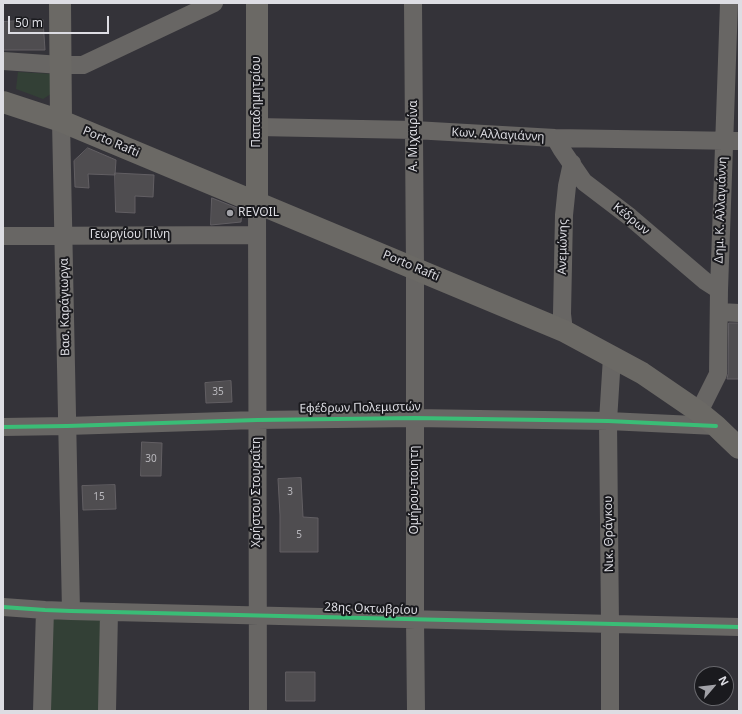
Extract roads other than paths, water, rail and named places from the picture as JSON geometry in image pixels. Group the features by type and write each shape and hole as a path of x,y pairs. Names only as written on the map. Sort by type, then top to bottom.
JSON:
{"main road":[{"name":"Βασ. Καράγιωργα","path":"60,3 61,121"},
{"name":"Παπαδημητρίου","path":"257,3 257,202"},
{"name":"Porto Rafti","path":"3,102 61,121 564,331 642,373 699,412 739,448"}],"street":[{"path":"3,61 83,65 214,3"},
{"name":"Α. Μιχαιρίνα","path":"413,3 415,268"},
{"name":"Δημ. Κ. Αλλαγιάννη","path":"699,412 718,374 719,290 731,140 729,3"},
{"name":"Βασ. Καράγιωργα","path":"61,121 71,611"},
{"name":"Κων. Αλλαγιάννη","path":"257,127 414,130 555,138 731,140"},
{"name":"Κέδρων","path":"555,138 584,182 636,222 705,281 719,290"},
{"name":"Ανεμώνης","path":"564,331 562,314 564,215 567,186 572,163"},
{"name":"Χρήστου Στουραΐτη","path":"257,202 258,711"},
{"name":"Γεωργίου Πίνη","path":"3,236 257,235"},
{"name":"Ομήρου-ποιητη","path":"415,268 416,711"},
{"path":"719,312 739,313"},
{"name":"Νικ. Θράγκου","path":"610,711 608,421 612,356"},
{"name":"Εφέδρων Πολεμιστών","path":"3,426 67,426 257,420 415,418 608,421 716,426"},
{"name":"28ης Οκτωβρίου","path":"3,607 71,611 739,628"},
{"path":"42,711 45,610"},
{"path":"107,711 110,612"}],"place":[{"name":"REVOIL","path":"230,213"}]}
